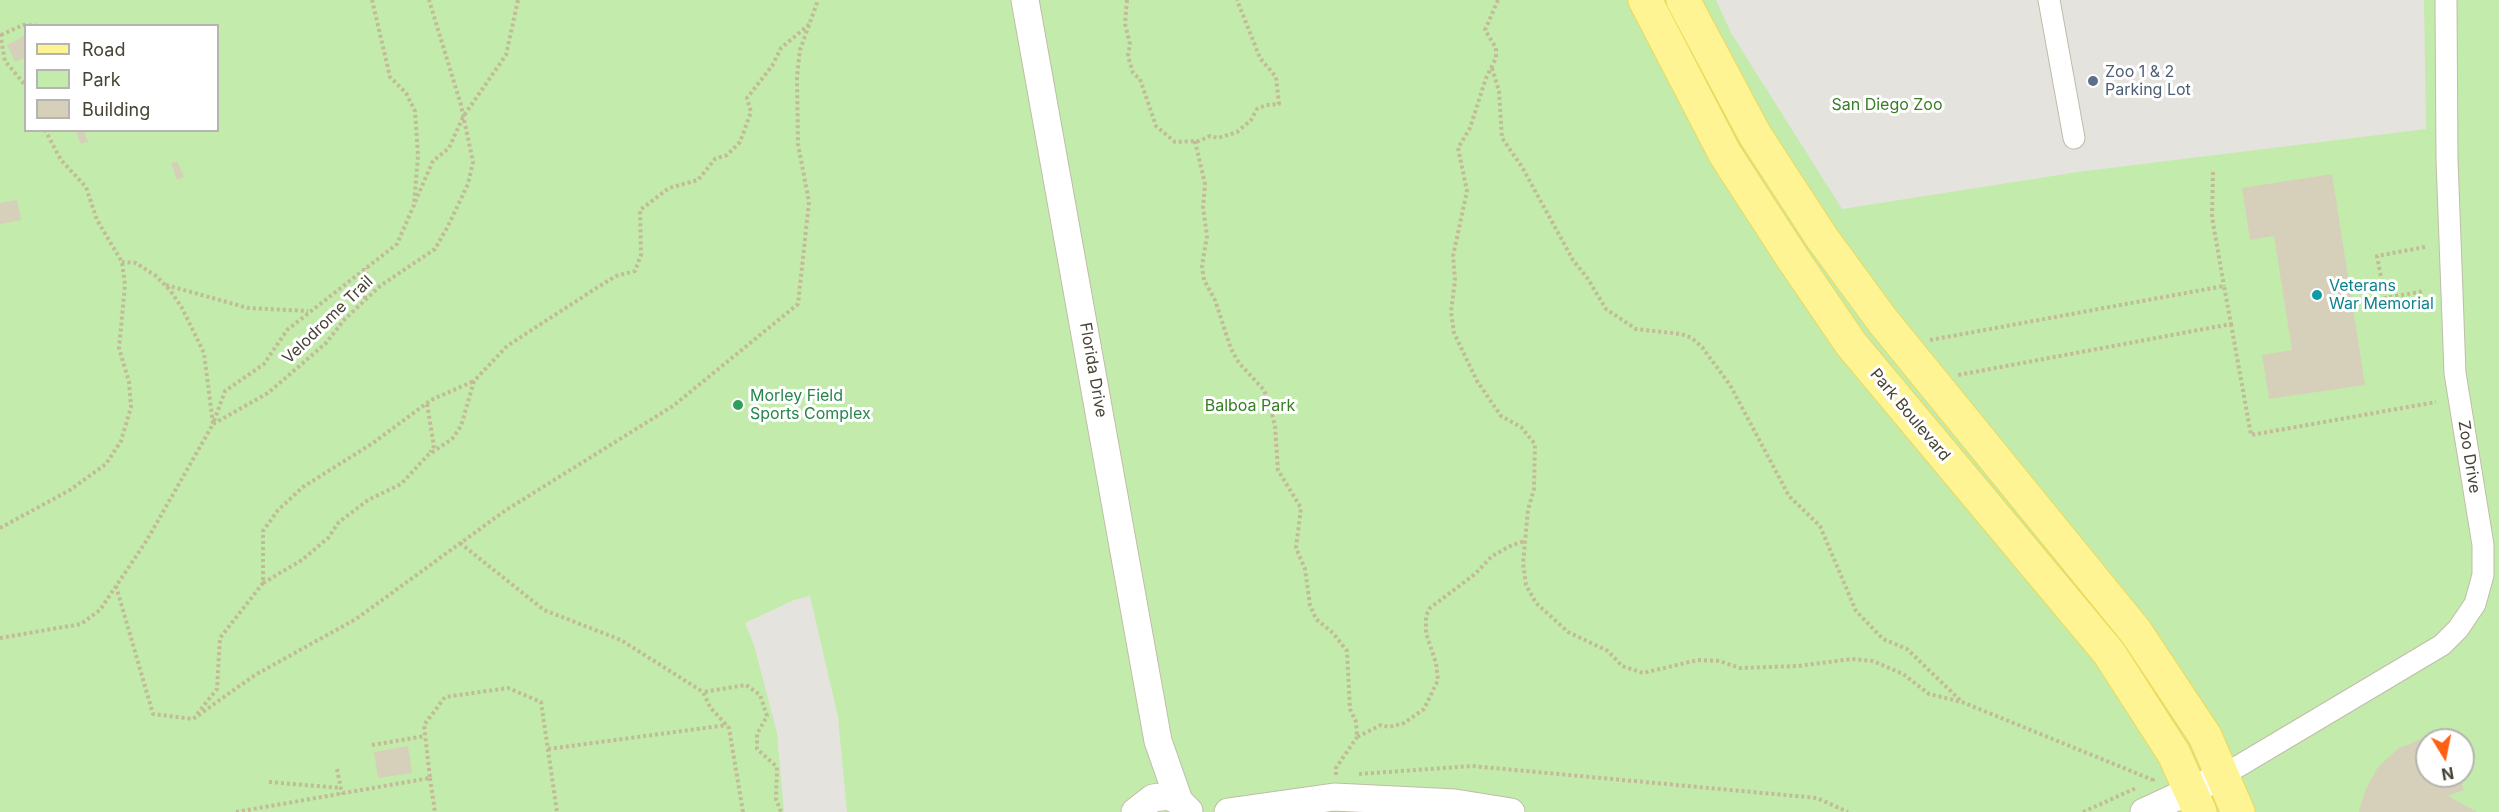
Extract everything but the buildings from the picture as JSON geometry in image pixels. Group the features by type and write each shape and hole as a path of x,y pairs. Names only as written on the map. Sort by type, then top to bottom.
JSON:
{"main road":[{"name":"Park Boulevard","path":"1645,0 1725,154 1851,344 2109,653 2174,754 2196,801"},
{"path":"1683,0 1755,135 1822,238 1882,320 2136,632 2205,736 2238,812"}],"street":[{"name":"Florida Drive","path":"1025,0 1158,741 1188,808"},
{"path":"2049,0 2074,138"},
{"name":"Zoo Drive","path":"2222,776 2442,645 2458,629 2475,604 2483,575 2483,545 2455,373 2446,160 2446,0"},
{"name":"Florida Drive","path":"1140,807 1152,784 1158,741"},
{"path":"2144,812 2196,801 2222,776"},
{"path":"1140,807 1168,796 1188,808"},
{"path":"1238,812 1334,798 1455,802 1511,812"}],"path":[{"name":"Velodrome Trail","path":"213,424 225,391 264,364 287,330 397,244 414,205 418,155 414,111 406,93 390,77 372,0"},
{"name":"Velodrome Trail","path":"213,424 268,393 326,343 365,299 395,275 435,249 448,226 468,184 473,162 463,117 429,0"},
{"path":"414,205 433,161 449,148 463,117 506,55 518,0"},
{"path":"116,586 153,714 193,719 255,675 356,619 506,510 673,406 798,304 810,202 798,144 797,77 800,50 818,0"},
{"path":"1127,0 1125,20 1130,48 1128,56 1134,73 1140,79 1148,98 1154,123 1171,141 1195,141 1240,131 1257,109 1266,105 1279,104 1276,77 1260,58 1237,0"},
{"path":"1498,0 1485,30 1496,48 1496,58 1470,128 1458,147 1467,191 1453,256 1455,280 1451,312 1454,333 1477,381 1501,416 1521,427 1535,444 1534,489 1528,510 1524,574 1526,585 1536,603 1559,626 1608,651 1622,666 1632,670 1643,673 1698,660 1719,661 1740,668 1798,666 1852,659 1884,664 1903,674 1929,694 1962,702 2153,780 2083,812"},
{"path":"263,584 263,531 278,510 303,487 349,460 426,404 474,381 507,346 598,286 635,271 641,255 640,210 669,188 698,180 715,159 727,155 740,142 751,112 747,98 772,66 782,48 811,22"},
{"path":"24,25 0,34 5,61 24,84"},
{"path":"1492,68 1498,91 1502,138 1522,167 1573,260 1588,279 1606,309 1636,329 1681,334 1692,339 1710,356 1730,385 1789,496 1820,526 1856,611 1883,639 1907,649 1962,702"},
{"path":"0,528 91,477 106,464 121,441 131,407 129,382 119,348 125,285 122,262 97,220 86,187 62,160 46,132"},
{"path":"1195,141 1205,184 1203,207 1207,236 1202,266 1204,280 1215,300 1231,349 1239,363 1264,390 1269,403 1275,426 1278,470 1301,508 1296,548 1305,569 1310,605 1316,619 1333,633 1347,651 1350,709 1356,722 1357,736 1381,725 1389,727 1404,723 1424,709 1438,680 1436,663 1426,633 1426,616 1430,608 1475,574 1492,556 1525,541"},
{"path":"2213,172 2212,218 2251,435 2436,402"},
{"path":"2425,247 2377,256 2385,298 2425,291"},
{"path":"0,638 81,624 100,610 147,540 213,424 204,353 182,308 165,284 136,263 122,262"},
{"path":"365,299 366,267"},
{"path":"165,284 248,308 309,311"},
{"path":"1926,340 2224,286"},
{"path":"1954,375 2231,324"},
{"path":"428,455 452,439 461,426 474,381"},
{"path":"193,719 217,689 220,638 263,584 302,560 328,538 339,522 368,500 401,484 428,455 434,446 426,404"},
{"path":"460,543 544,610 621,640 703,692 710,706 727,724 738,769 743,812"},
{"path":"703,692 746,685 760,694 767,716 757,734 757,749 777,767 776,799 781,812"},
{"path":"435,812 424,725 446,697 508,688 541,702 557,812"},
{"path":"548,749 727,724"},
{"path":"372,745 425,736"},
{"path":"1356,775 1472,766 1817,798 1848,812"},
{"path":"337,769 342,795"},
{"path":"236,812 430,778"},
{"path":"1335,780 1346,778"},
{"path":"269,782 340,788"}],"green space":[{"name":"Balboa Park","path":"0,0 2499,0 2499,812 0,812"}],"shaded area":[{"name":"Zoo 1 & 2 Parking Lot","path":"1716,0 2424,0 2426,129 2078,172 1842,209 1731,33"},
{"path":"810,596 838,717 847,812 784,812 777,733 754,645 745,623 794,600"}],"place":[{"name":"Zoo 1 & 2 Parking Lot","path":"2093,81"},
{"name":"Veterans War Memorial","path":"2317,295"},
{"name":"Morley Field Sports Complex","path":"738,405"}],"park label":[{"name":"San Diego Zoo","path":"1887,105"}]}
